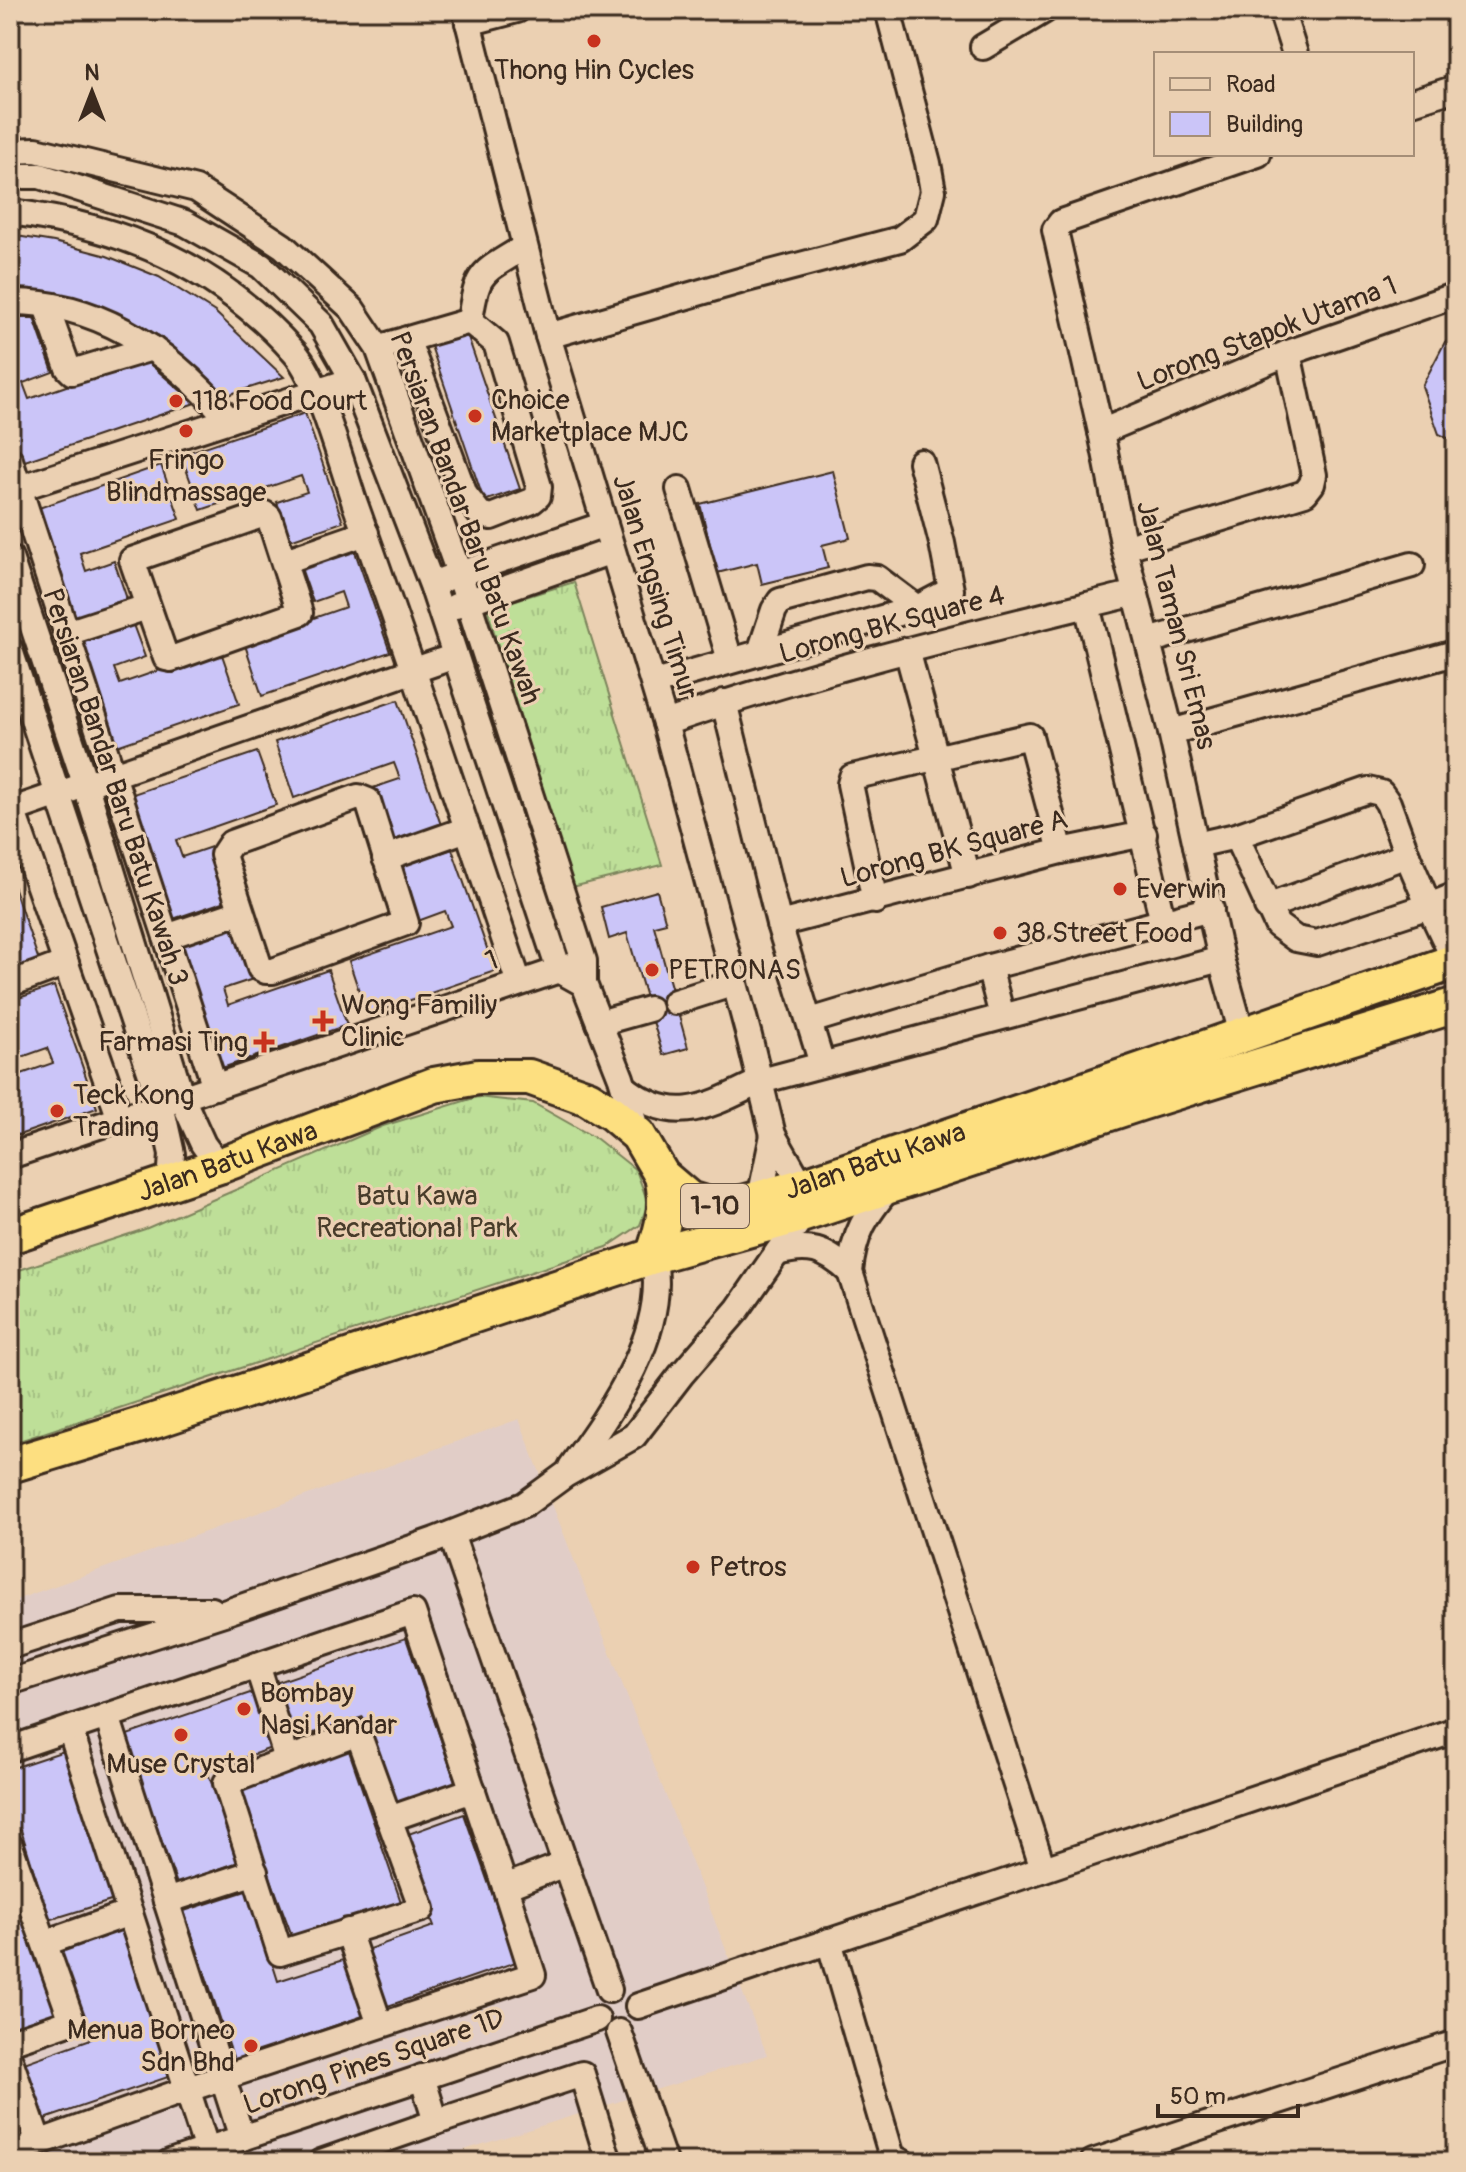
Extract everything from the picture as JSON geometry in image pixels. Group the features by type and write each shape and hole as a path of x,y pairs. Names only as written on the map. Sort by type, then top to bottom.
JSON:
{"highway":[{"name":"Jalan Batu Kawa","path":"10,1465 154,1421 653,1256 1242,1034 1456,961"},
{"name":"Jalan Batu Kawa","path":"10,1236 219,1166 434,1085 478,1077 529,1077 566,1088 612,1113 638,1135 662,1176 689,1199 708,1205 733,1206 760,1198 803,1200 892,1185 1155,1098 1456,1005"},
{"path":"653,1256 665,1218 667,1196 662,1176"}],"street":[{"path":"467,17 517,10"},
{"path":"548,336 900,239 926,219 933,191 928,163 888,10"},
{"path":"983,47 1045,10"},
{"path":"1281,10 1294,52"},
{"name":"Jalan Engsing Timur","path":"467,17 548,336 654,683 773,1135 803,1200"},
{"path":"1414,101 1456,88"},
{"name":"Persiaran Bandar Baru Batu Kawah","path":"10,151 36,150 196,189 283,246 352,309 378,348 469,602 599,1023 624,1087 638,1135"},
{"name":"Jalan Taman Sri Emas","path":"1242,1034 1221,959 1171,732 1124,548 1055,230 1061,222 1252,156"},
{"name":"Persiaran Bandar Baru Batu Kawah","path":"10,176 40,176 185,223 261,266 321,324 353,380 432,585 559,970"},
{"path":"10,212 109,230 211,278 257,315 298,355 316,392 366,533 519,983"},
{"path":"470,321 476,283 485,272 524,247"},
{"name":"Lorong Stapok Utama 1","path":"1101,432 1288,353 1456,295"},
{"path":"10,302 46,306 104,322 152,348 186,373 229,420"},
{"path":"46,306 72,372 152,348"},
{"path":"378,348 470,321"},
{"path":"407,339 465,495 480,514 491,517 532,501 538,496 539,487 496,343 470,321"},
{"path":"1124,548 1305,493 1314,475 1288,353"},
{"path":"15,490 353,380"},
{"path":"10,460 15,490 115,776 215,1087"},
{"path":"654,683 917,608 951,590 921,462"},
{"path":"679,489 730,660"},
{"path":"434,504 465,495"},
{"path":"261,514 269,517 300,609 298,616 171,659 164,655 147,607 132,560 261,514"},
{"path":"432,585 605,524"},
{"path":"285,561 366,533"},
{"path":"441,611 612,551"},
{"name":"Persiaran Bandar Baru Batu Kawah 3","path":"10,558 86,786 172,1102 170,1183"},
{"path":"1148,641 1412,565"},
{"path":"760,652 780,601 867,577 877,578 917,608"},
{"name":"Lorong BK Square 4","path":"665,723 724,702 907,650 1136,593"},
{"path":"1087,605 1163,922"},
{"path":"67,633 147,607"},
{"name":"Persiaran Bandar Baru Batu Kawah 3","path":"10,650 58,795 172,1102 219,1166"},
{"path":"907,650 968,876"},
{"path":"1171,732 1451,654"},
{"path":"120,1119 11,808 86,786 455,656"},
{"path":"724,702 779,924 822,1064"},
{"path":"875,901 850,780 852,777 1030,736 1061,851"},
{"path":"1196,845 1236,836 1368,790 1381,793 1456,961"},
{"path":"364,797 368,801 406,917 403,926 266,971 260,968 240,912 223,855 231,843 364,797"},
{"path":"385,858 467,829"},
{"name":"Lorong BK Square A","path":"779,924 1061,851 1144,834"},
{"path":"1236,836 1277,925 1296,939 1317,943 1456,895"},
{"path":"1267,907 1407,855"},
{"path":"810,1021 989,967 1211,909"},
{"path":"166,937 240,912"},
{"path":"624,1087 640,1100 656,1107 676,1111 699,1109 761,1081 1221,959"},
{"path":"10,984 66,963"},
{"path":"989,967 1002,1016"},
{"name":"1","path":"10,1156 559,970 584,973"},
{"path":"675,1002 735,983"},
{"path":"599,1023 649,1009"},
{"name":"Jalan Engsing Timur","path":"760,1198 773,1135"},
{"path":"892,1185 865,1217 852,1245 850,1272 1043,1869"},
{"path":"10,1682 230,1611 451,1534 524,1505 565,1475 634,1436 738,1309 777,1253 803,1200"},
{"path":"777,1253 797,1247 809,1249 832,1255 850,1272"},
{"path":"565,1475 606,1418 638,1363 653,1304 653,1256"},
{"path":"451,1534 609,1990"},
{"path":"10,1646 120,1610 230,1611"},
{"path":"10,1749 413,1612 533,1975 188,2089 10,2153"},
{"path":"257,1665 287,1759"},
{"path":"107,1716 242,2138"},
{"path":"70,1729 207,2150"},
{"path":"638,2006 1456,1730"},
{"path":"358,1733 422,1909 280,1953 226,1783 287,1759 358,1733"},
{"path":"389,1819 473,1790"},
{"path":"10,1846 72,2021 10,2042"},
{"path":"505,1887 565,1864"},
{"path":"166,1901 255,1872"},
{"path":"45,1943 130,1913"},
{"path":"348,1931 380,2025"},
{"path":"829,1941 892,2157 902,2162"},
{"path":"609,1990 630,1993 638,2006 632,2026 619,2032 606,2029 597,2019 596,2005 609,1990"},
{"name":"Lorong Pines Square 1D","path":"170,2162 597,2019"},
{"path":"619,2032 664,2162"},
{"path":"1093,2162 1456,2043"},
{"path":"10,2060 39,2143"},
{"path":"321,2162 582,2074 609,2162"},
{"path":"422,2077 436,2122"}],"shaded area":[{"path":"519,1419 767,2055 426,2162 10,2162 10,1602"}],"green space":[{"path":"574,582 662,865 572,887 487,609"},
{"name":"Batu Kawa Recreational Park","path":"477,1097 533,1103 597,1139 636,1170 648,1203 640,1225 607,1247 10,1444 10,1273 145,1229 383,1126"}],"building":[{"path":"10,235 54,242 107,256 159,277 215,312 284,377 224,396 195,367 10,291"},
{"path":"10,318 34,318 53,372 23,383 29,399 144,359 195,403 22,462 10,427"},
{"name":"Choice Marketplace MJC","path":"466,331 520,489 484,501 430,343"},
{"path":"1456,340 1456,442 1439,434 1422,386 1445,342"},
{"path":"305,413 343,522 290,540 277,502 307,492 301,476 201,510 181,455"},
{"path":"161,465 180,519 80,553 86,571 114,561 127,599 71,618 33,510"},
{"path":"833,471 850,538 822,545 828,568 762,584 757,563 717,573 700,504"},
{"path":"353,546 390,652 262,696 244,642 346,607 341,592 313,602 300,565"},
{"path":"132,622 145,657 114,668 120,684 220,649 239,704 114,747 77,641"},
{"path":"398,700 441,825 389,843 370,789 400,779 394,763 294,798 275,742"},
{"path":"257,752 276,805 176,840 182,857 211,847 229,900 173,919 130,795"},
{"path":"452,849 495,971 367,1015 349,961 451,926 445,911 418,921 399,867"},
{"path":"10,877 39,961 10,971"},
{"name":"PETRONAS","path":"657,891 666,923 654,926 688,1048 663,1055 627,933 609,939 601,907"},
{"path":"234,924 253,979 223,989 228,1005 328,970 347,1025 222,1068 178,943"},
{"path":"54,986 97,1108 10,1138 10,1078 53,1063 47,1048 19,1058 10,1031 10,1001"},
{"path":"406,1638 457,1787 392,1807 363,1717 295,1739 275,1683"},
{"path":"256,1691 274,1747 207,1771 241,1861 177,1884 124,1736"},
{"path":"347,1745 402,1905 294,1941 236,1786"},
{"path":"64,1751 114,1900 49,1920 21,1830 10,1833 10,1769"},
{"path":"464,1814 516,1962 385,2007 366,1950 434,1926 400,1837"},
{"path":"10,1875 59,2018 10,2035"},
{"path":"249,1890 278,1981 346,1959 366,2015 234,2060 184,1911"},
{"path":"121,1927 174,2075 42,2120 24,2063 91,2039 58,1950"},
{"path":"10,2091 24,2128 10,2132"}],"place":[{"name":"Thong Hin Cycles","path":"594,41"},
{"name":"118 Food Court","path":"176,401"},
{"name":"Choice Marketplace MJC","path":"475,416"},
{"name":"Fringo Blindmassage","path":"186,431"},
{"name":"Everwin","path":"1120,889"},
{"name":"38 Street Food","path":"1000,933"},
{"name":"PETRONAS","path":"652,970"},
{"name":"Wong Familiy Clinic","path":"323,1021"},
{"name":"Farmasi Ting","path":"264,1042"},
{"name":"Teck Kong Trading","path":"57,1111"},
{"name":"Petros","path":"693,1567"},
{"name":"Bombay Nasi Kandar","path":"244,1709"},
{"name":"Muse Crystal","path":"181,1735"},
{"name":"Menua Borneo Sdn Bhd","path":"251,2046"}]}
